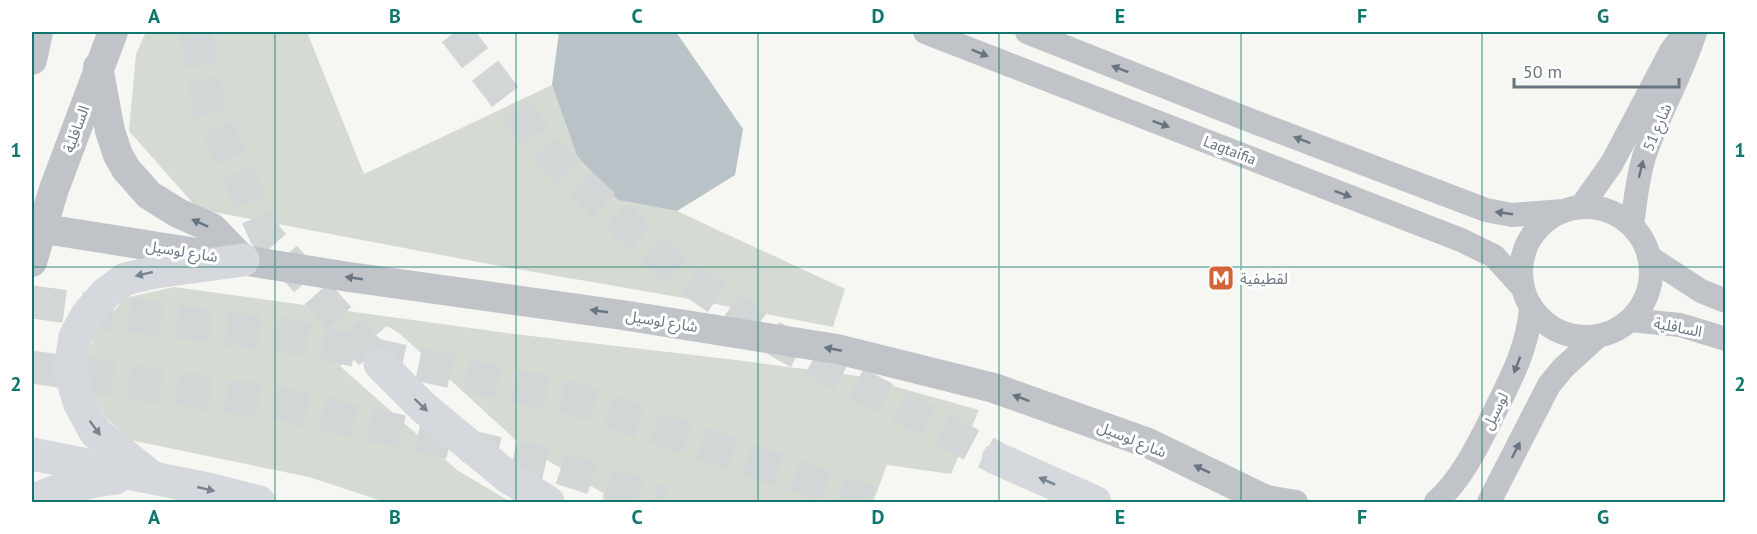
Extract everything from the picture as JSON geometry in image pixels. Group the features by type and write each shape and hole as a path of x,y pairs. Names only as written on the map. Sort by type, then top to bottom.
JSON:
{"main road":[{"path":"153,478 95,432 79,402 69,370 75,337 87,315 105,294 125,279 156,272 243,260"},
{"path":"380,364 424,408 508,477 548,502"},
{"path":"32,454 259,502"},
{"path":"998,459 1095,502"},
{"path":"32,501 81,483 117,478 153,478"}],"street":[{"path":"32,60 38,32"},
{"name":"السافلية","path":"32,262 37,228 113,32"},
{"name":"Lagtaifia","path":"925,32 1461,240 1494,256 1527,298"},
{"path":"1027,32 1486,210 1512,215 1572,209 1600,208 1617,215 1632,226 1645,245 1651,274 1648,291 1630,320 1615,330 1598,336 1579,337 1561,332 1544,322 1527,298 1521,270 1524,251 1533,234 1546,220 1572,209"},
{"name":"شارع 51","path":"1572,209 1612,163 1664,65 1685,32"},
{"name":"شارع 51","path":"1632,226 1644,159 1695,32"},
{"path":"98,67 110,131 118,155 126,169 149,195 177,213 212,228 243,260"},
{"name":"شارع لوسيل","path":"37,228 349,278 622,315 837,349 993,388 1148,443 1263,499"},
{"path":"1649,257 1701,291 1725,301"},
{"name":"لوسيل","path":"1436,502 1448,492 1465,467 1512,378 1530,327 1527,298"},
{"name":"السافلية","path":"1630,320 1680,325 1725,339"},
{"path":"1490,502 1549,385 1563,368 1598,336"},
{"path":"1263,499 1296,502"}],"shaded area":[{"path":"146,32 307,32 364,174 552,85 577,156 618,200 677,211 845,289 833,327 198,209 129,131 136,54"},
{"path":"559,32 676,32 743,129 735,175 677,211 618,200 577,156 552,85"},
{"path":"174,287 514,334 858,376 979,410 951,474 887,465 873,502 618,502 520,444 400,334 387,326 340,366 457,470 511,502 385,502 309,477 130,440 107,419 91,389 87,359 94,334 125,298"}],"tunnel":[{"path":"196,32 210,112 266,236 380,364"},
{"path":"455,32 552,157 669,265 781,343 998,459"},
{"path":"32,302 295,337 578,400 870,502"},
{"path":"32,367 280,404 555,466 664,502"}],"place":[{"name":"لقطيفية","path":"1221,278"}]}
